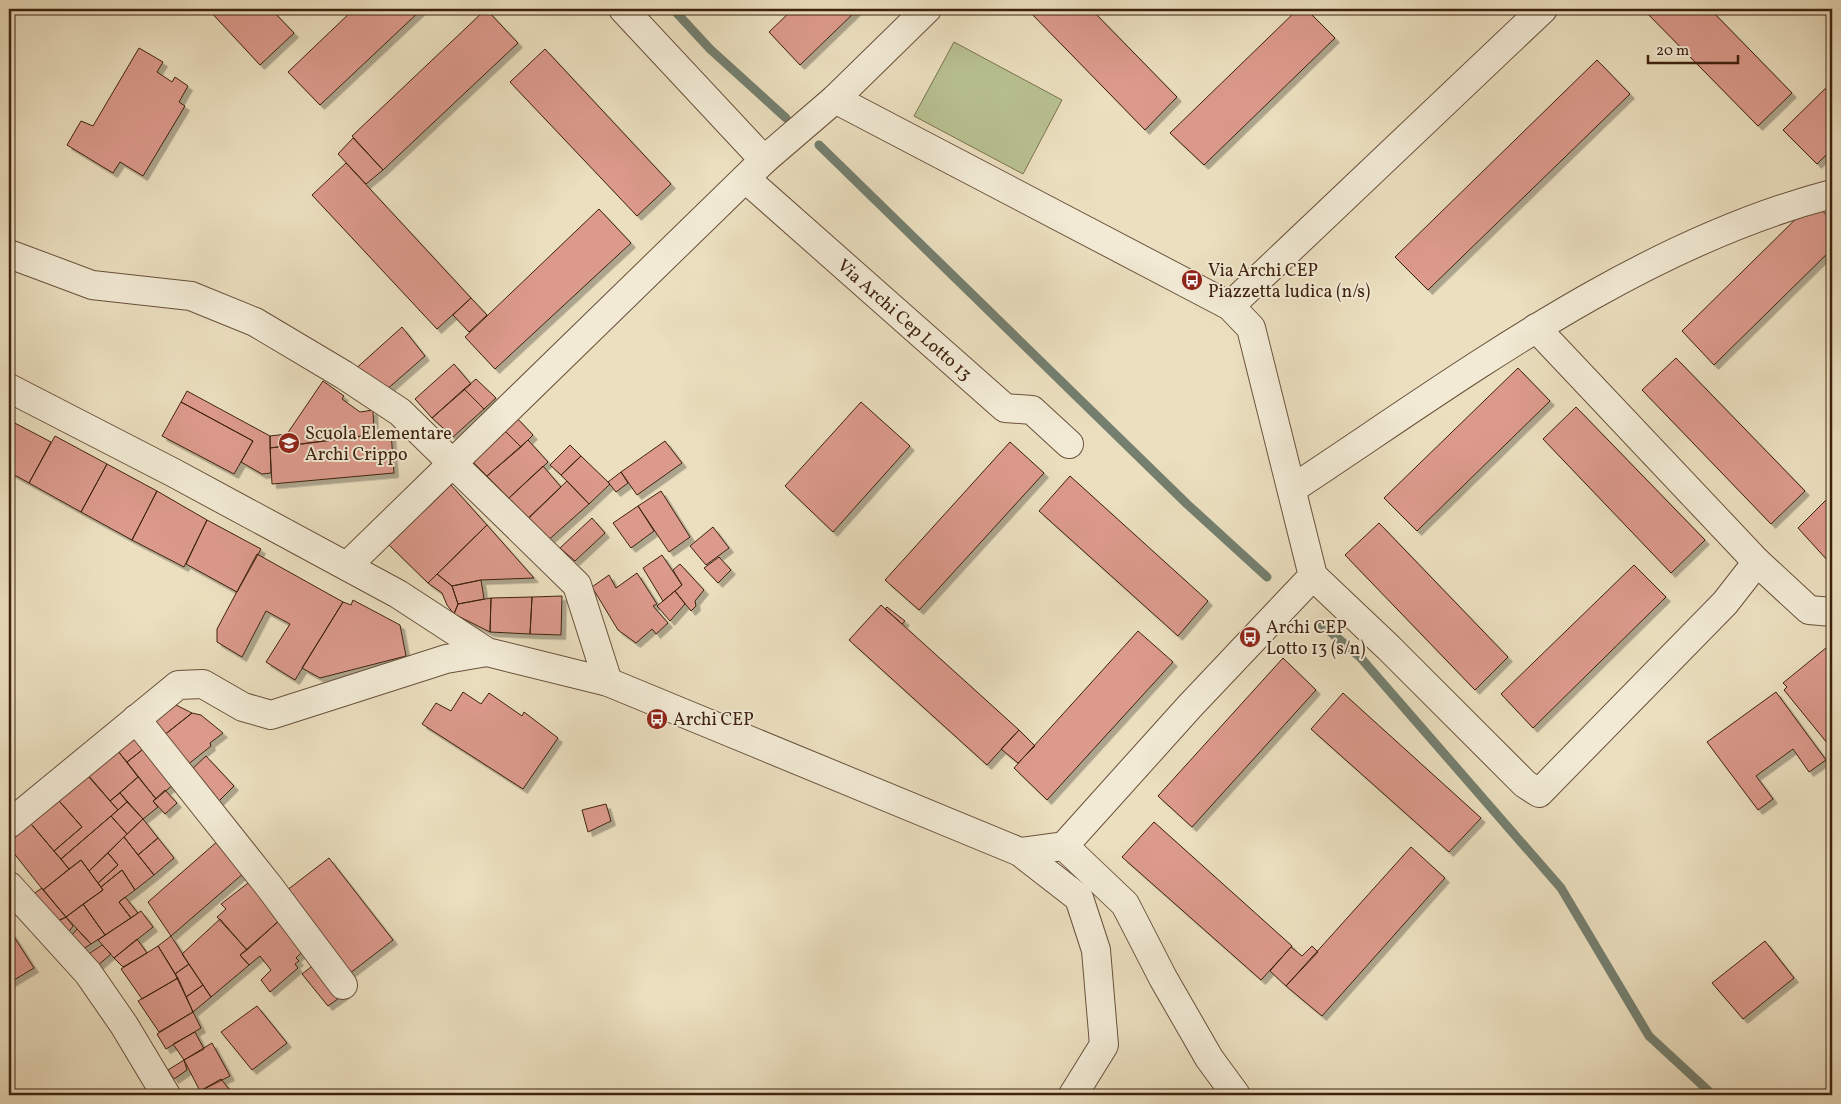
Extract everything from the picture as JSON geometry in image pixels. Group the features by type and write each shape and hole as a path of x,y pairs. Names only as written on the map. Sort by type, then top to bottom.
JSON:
{"street":[{"name":"Via Archi Cep Lotto 13","path":"623,9 755,170 1005,408 1032,410 1069,444"},
{"path":"347,566 755,170 835,99 927,9"},
{"path":"1230,306 1543,9"},
{"path":"835,99 1230,306 1250,328 1313,576 1525,784 1539,793 1725,603 1757,562"},
{"path":"1292,489 1536,328 1692,243 1792,204 1832,194"},
{"path":"9,254 92,285 191,296 255,322 344,375 400,412 576,585 608,682"},
{"path":"1536,328 1757,562 1809,610 1832,612"},
{"path":"9,388 174,473 398,594 487,652 608,682 1020,852 1079,898 1096,950 1104,1045 1073,1095"},
{"path":"1020,852 1064,846 1190,706 1313,576"},
{"path":"446,659 456,631"},
{"path":"9,824 178,685 203,684 243,707 271,715 446,659 487,652"},
{"path":"136,719 268,885 343,984"},
{"path":"1064,846 1125,904 1162,978 1209,1058 1236,1095"},
{"path":"9,886 88,973 124,1025 166,1095"}],"green space":[{"path":"954,42 1062,100 1023,174 914,116"}],"building":[{"path":"208,9 271,9 294,33 260,65"},
{"path":"354,9 422,9 320,105 288,72"},
{"path":"486,9 518,43 383,170 352,136"},
{"path":"793,9 858,9 800,65 769,32"},
{"path":"1027,9 1091,9 1177,97 1145,130"},
{"path":"1298,9 1306,9 1335,38 1204,165 1170,133"},
{"path":"1643,9 1710,9 1792,93 1758,126"},
{"path":"139,48 163,62 157,72 172,82 175,77 188,86 179,102 185,106 143,176 120,162 113,173 67,145 81,121 93,126"},
{"path":"545,49 671,184 637,216 510,82"},
{"path":"1597,60 1630,94 1428,290 1395,257"},
{"path":"1832,82 1832,149 1817,164 1783,130"},
{"path":"353,138 383,170 366,184 338,154"},
{"path":"346,163 471,298 437,329 312,195"},
{"path":"1813,202 1832,220 1832,249 1714,365 1682,331"},
{"path":"599,209 631,243 495,369 465,337"},
{"path":"471,298 487,315 469,332 453,315"},
{"path":"402,327 425,356 385,391 352,372"},
{"path":"1676,358 1805,491 1771,524 1642,390"},
{"path":"454,364 471,384 432,418 415,399"},
{"path":"1518,368 1550,401 1417,531 1384,498"},
{"path":"476,379 496,398 484,409 464,389"},
{"path":"323,381 344,396 342,399 360,412 373,410 374,435 270,448 270,436 287,434"},
{"path":"464,389 484,409 453,437 432,418"},
{"path":"187,391 270,436 271,473 262,474 241,462 253,441 181,402"},
{"path":"181,402 253,441 234,474 162,436"},
{"path":"861,402 910,446 833,532 785,486"},
{"path":"1576,407 1705,540 1671,573 1543,439"},
{"path":"516,417 533,435 521,447 503,429"},
{"path":"9,420 51,442 29,483 9,472"},
{"path":"503,429 521,447 487,476 471,460"},
{"path":"391,432 394,473 272,484 270,448"},
{"path":"55,436 107,464 81,512 29,483"},
{"path":"528,440 548,462 509,498 487,476"},
{"path":"665,441 682,463 637,495 621,472"},
{"path":"1010,442 1044,473 919,610 885,580"},
{"path":"570,445 581,456 561,475 550,465"},
{"path":"581,456 610,484 589,504 561,475"},
{"path":"107,464 157,491 132,540 81,512"},
{"path":"543,466 561,487 529,518 509,498"},
{"path":"621,472 628,483 616,492 608,482"},
{"path":"1070,476 1208,601 1178,636 1039,511"},
{"path":"567,481 589,504 545,543 524,522"},
{"path":"451,485 487,525 428,583 389,545"},
{"path":"157,491 207,520 184,567 132,540"},
{"path":"661,491 690,537 669,552 638,506"},
{"path":"1832,494 1832,560 1829,562 1798,528"},
{"path":"638,506 654,531 631,548 613,523"},
{"path":"592,518 605,533 575,561 560,548"},
{"path":"207,520 261,549 237,592 186,564"},
{"path":"1379,523 1508,657 1475,690 1345,555"},
{"path":"487,525 534,578 481,580 452,586 437,574"},
{"path":"713,527 729,548 706,565 690,546"},
{"path":"257,554 343,602 295,680 266,662 290,624 266,611 242,657 217,642 217,629"},
{"path":"662,555 682,585 663,601 643,568"},
{"path":"719,557 731,570 718,583 704,568"},
{"path":"680,564 704,590 695,601 696,606 691,611 675,591 682,585 673,570"},
{"path":"1634,565 1666,597 1533,728 1501,694"},
{"path":"637,573 657,604 653,606 668,623 656,634 652,629 636,643 618,630 592,587 609,575 616,588"},
{"path":"437,574 452,586 458,604 454,614 447,605 442,593 428,583"},
{"path":"481,580 484,599 458,604 452,586"},
{"path":"675,591 685,604 670,621 657,606"},
{"path":"562,596 561,635 530,634 532,597"},
{"path":"532,597 530,634 490,632 491,598"},
{"path":"491,598 490,632 454,614 458,604"},
{"path":"353,600 400,625 406,656 320,678 302,668 343,602 351,605"},
{"path":"881,605 1019,730 987,765 849,640"},
{"path":"887,607 905,621 902,624 885,609"},
{"path":"1138,631 1173,662 1047,800 1014,768"},
{"path":"1832,643 1832,749 1784,690 1787,687 1783,683"},
{"path":"1283,658 1316,690 1192,827 1158,796"},
{"path":"463,692 481,704 489,693 522,716 524,712 558,738 523,789 422,724 436,703 451,711"},
{"path":"1776,692 1826,760 1809,772 1793,749 1756,776 1773,799 1758,810 1707,742"},
{"path":"1343,693 1481,818 1449,852 1311,729"},
{"path":"170,702 192,713 158,740 144,721"},
{"path":"192,713 201,715 223,733 210,743 211,746 181,770 158,740"},
{"path":"136,724 151,743 127,762 112,744"},
{"path":"1019,730 1035,746 1018,763 1001,749"},
{"path":"151,743 180,779 156,799 127,762"},
{"path":"118,751 138,777 110,801 88,776"},
{"path":"206,756 234,786 218,802 190,771"},
{"path":"82,768 118,810 61,859 54,851 82,827 53,794"},
{"path":"138,777 156,799 153,801 158,807 143,819 120,793"},
{"path":"165,790 177,803 165,814 153,801"},
{"path":"120,793 127,802 118,810 110,801"},
{"path":"53,794 82,827 54,851 26,818"},
{"path":"127,802 143,819 127,834 111,816"},
{"path":"606,804 611,821 588,832 582,810"},
{"path":"111,816 127,834 89,871 81,860 69,869 61,859"},
{"path":"26,818 69,869 43,890 9,847 9,834"},
{"path":"143,819 158,838 138,855 124,837"},
{"path":"1154,822 1292,946 1261,980 1122,857"},
{"path":"124,837 154,875 135,890 122,870 101,887 98,883 118,865 108,853"},
{"path":"158,838 174,858 154,875 138,855"},
{"path":"219,840 245,872 171,936 148,902"},
{"path":"1411,847 1445,878 1322,1016 1286,986"},
{"path":"108,853 118,865 98,883 89,871"},
{"path":"329,858 393,940 345,977 282,894"},
{"path":"81,860 103,890 66,917 43,890"},
{"path":"122,870 135,890 119,902 131,918 105,935 83,904 103,890 101,887"},
{"path":"252,880 283,917 247,950 217,917 226,909 221,904"},
{"path":"42,888 66,917 56,922 26,899"},
{"path":"125,897 138,913 131,918 119,902"},
{"path":"83,904 105,935 91,944 66,917"},
{"path":"141,911 153,927 114,958 98,940"},
{"path":"66,917 73,926 68,933 56,922"},
{"path":"220,919 247,950 240,955 249,965 211,997 182,954"},
{"path":"280,920 304,950 296,958 299,961 295,964 298,968 270,992 261,980 271,970 260,956 249,965 240,955"},
{"path":"9,929 34,968 9,983"},
{"path":"77,929 91,944 83,949 71,936"},
{"path":"171,936 189,964 175,974 158,946"},
{"path":"137,939 147,953 123,967 114,958"},
{"path":"1765,941 1794,978 1743,1019 1712,983"},
{"path":"102,945 111,954 96,967 87,955"},
{"path":"158,946 178,978 142,999 121,969"},
{"path":"1312,946 1318,952 1286,986 1270,971 1291,947 1302,956"},
{"path":"320,960 346,993 328,1006 302,974"},
{"path":"189,964 203,985 186,997 175,974"},
{"path":"178,978 193,1012 159,1032 138,1001"},
{"path":"203,985 211,997 193,1012 186,997"},
{"path":"257,1006 287,1043 252,1070 221,1032"},
{"path":"193,1012 201,1028 166,1049 157,1034"},
{"path":"195,1032 204,1049 184,1060 173,1044"},
{"path":"212,1043 230,1076 200,1091 184,1060"},
{"path":"184,1060 187,1070 174,1079 168,1070"},
{"path":"221,1079 233,1094 198,1095 197,1093"}],"waterway":[{"path":"673,9 710,49 786,118"},
{"path":"819,145 1187,504 1267,577"},
{"path":"1321,624 1360,657 1561,888 1649,1036 1713,1095"}],"place":[{"name":"Via Archi CEP Piazzetta ludica (n/s)","path":"1192,280"},
{"name":"Scuola Elementare Archi Crippo","path":"289,443"},
{"name":"Archi CEP Lotto 13 (s/n)","path":"1250,637"},
{"name":"Archi CEP","path":"657,719"}]}
